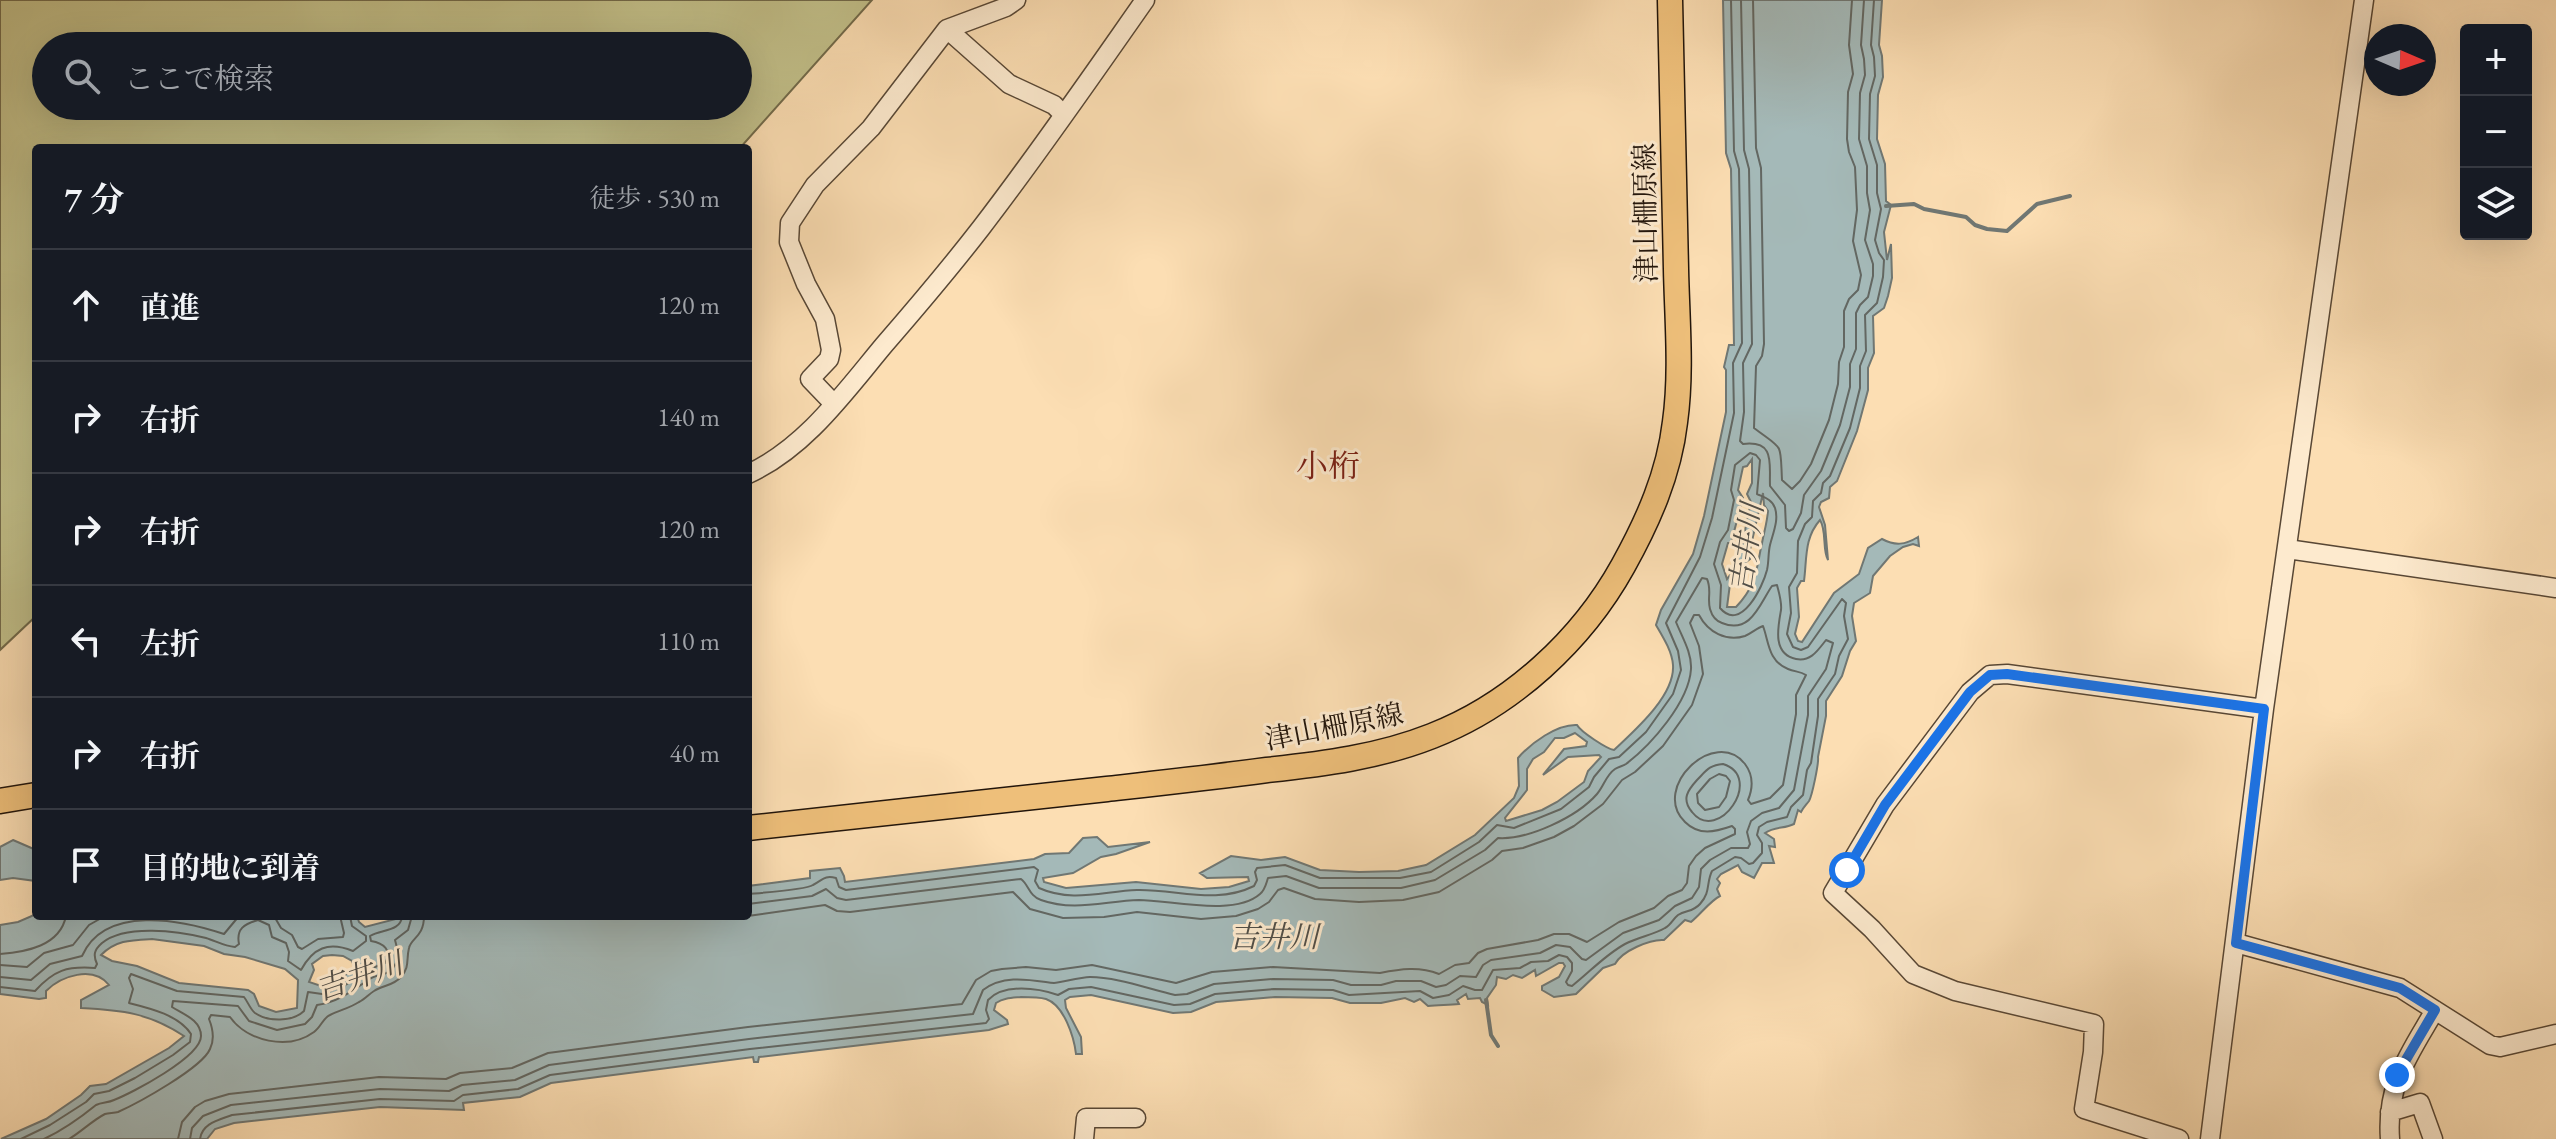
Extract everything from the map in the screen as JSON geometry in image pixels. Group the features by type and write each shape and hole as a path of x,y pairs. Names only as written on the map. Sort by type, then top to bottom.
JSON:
{"main road":[{"name":"津山柵原線","path":"752,828 1160,784 1374,755 1434,736 1466,720 1504,696 1552,657 1599,606 1635,544 1659,490 1675,422 1678,355 1670,0"},
{"path":"0,801 32,795"}],"street":[{"path":"834,404 810,379 829,359 831,350 825,319 789,242 790,223 815,185 871,128 947,29 1006,7 1016,0"},
{"path":"752,472 790,451 834,404 980,230 1145,0"},
{"path":"2210,1139 2264,709 2364,0"},
{"path":"947,29 1009,84 1054,105 1064,115"},
{"path":"2287,549 2556,588"},
{"path":"2179,1139 2084,1109 2094,1024 1955,991 1913,974 1872,929 1833,893 1885,805 1970,692 1990,675 2007,674 2264,709"},
{"path":"2236,943 2400,988 2490,1045 2500,1047 2556,1034"},
{"path":"2390,1139 2390,1112 2397,1075 2435,1010"},
{"path":"2390,1112 2420,1103 2433,1139"},
{"path":"1084,1139 1086,1118 1136,1118"}],"shaded area":[{"path":"0,0 872,0 744,144 32,144 32,620 0,650"}],"water":[{"name":"吉井川","path":"1723,0 1882,0 1879,45 1883,77 1878,95 1877,139 1885,164 1886,201 1891,205 1884,232 1887,260 1891,244 1892,278 1884,308 1873,316 1874,353 1868,368 1868,390 1857,431 1837,481 1830,487 1829,498 1819,507 1825,525 1828,560 1820,520 1809,541 1804,581 1797,588 1799,617 1795,634 1798,641 1802,642 1834,593 1859,574 1868,548 1882,539 1900,544 1918,537 1919,546 1903,547 1890,556 1873,576 1870,593 1854,603 1852,616 1856,641 1842,676 1826,701 1826,716 1809,801 1801,812 1798,810 1794,824 1765,833 1774,839 1775,847 1769,846 1774,863 1762,863 1754,878 1742,872 1738,865 1721,874 1717,879 1720,896 1691,922 1685,920 1664,940 1630,950 1615,964 1603,968 1576,994 1554,997 1542,990 1542,986 1559,977 1565,966 1559,963 1536,976 1535,970 1522,978 1513,975 1506,979 1497,977 1496,985 1487,998 1488,1005 1480,998 1468,999 1466,994 1457,1000 1459,1004 1428,1006 1420,999 1414,1002 1405,998 1381,1003 1350,1003 1332,998 1275,997 1216,1002 1191,1012 1173,1013 1091,995 1070,997 1065,1000 1066,1008 1081,1037 1082,1054 1076,1054 1067,1022 1052,1002 1043,998 1021,997 996,1003 994,1010 1008,1024 989,1030 759,1057 758,1062 754,1062 753,1057 551,1083 520,1097 463,1103 464,1110 380,1107 234,1123 215,1129 207,1139 1,1139 46,1119 90,1086 106,1084 184,1036 159,1022 135,1014 81,1008 81,1000 109,985 95,975 68,977 46,991 46,998 0,994 0,925 32,916 32,920 358,920 365,927 392,920 752,920 752,885 810,878 810,871 840,868 845,882 1069,853 1083,838 1097,837 1108,847 1150,842 1101,857 1073,873 1043,878 1044,882 1066,888 1136,882 1201,889 1229,887 1249,881 1248,877 1207,878 1200,873 1231,856 1261,860 1285,857 1320,870 1359,872 1398,871 1426,865 1475,835 1514,798 1519,786 1518,758 1530,746 1553,731 1577,725 1594,740 1614,750 1652,712 1667,689 1673,665 1667,644 1656,625 1661,610 1693,554 1726,412 1724,367 1729,345 1734,345 1731,169 1726,153","holes":["1752,459 1752,483 1747,494 1751,502 1745,543 1741,543 1736,567 1727,579 1722,564 1743,498 1738,490 1743,467","1763,493 1768,511 1755,577 1736,607 1727,607 1730,584 1734,582 1738,586 1748,571 1746,562 1750,559","1575,733 1587,742 1586,746 1564,749 1543,775 1568,757 1599,755 1601,757 1588,771 1584,782 1542,810 1506,821 1505,818 1527,790 1527,769 1533,759 1544,752 1555,738","152,939 204,946 285,969 298,980 297,1008 276,1012 259,1006 254,994 248,990 179,983 101,955 124,942","323,956 343,956 352,961 355,968 321,986 309,982 314,970 312,964"]},
{"path":"13,840 32,848 32,880 0,880 0,847"}],"waterway":[{"path":"1886,206 1914,204 1924,209 1966,217 1975,225 1987,229 2007,231 2037,204 2070,196"},
{"path":"1486,1000 1491,1035 1498,1046"}],"district":[{"name":"小桁","path":"1328,466"}],"route":[{"path":"1847,870 1885,805 1970,692 1990,675 2007,674 2264,709 2236,943 2400,988 2435,1010 2397,1075"}]}
